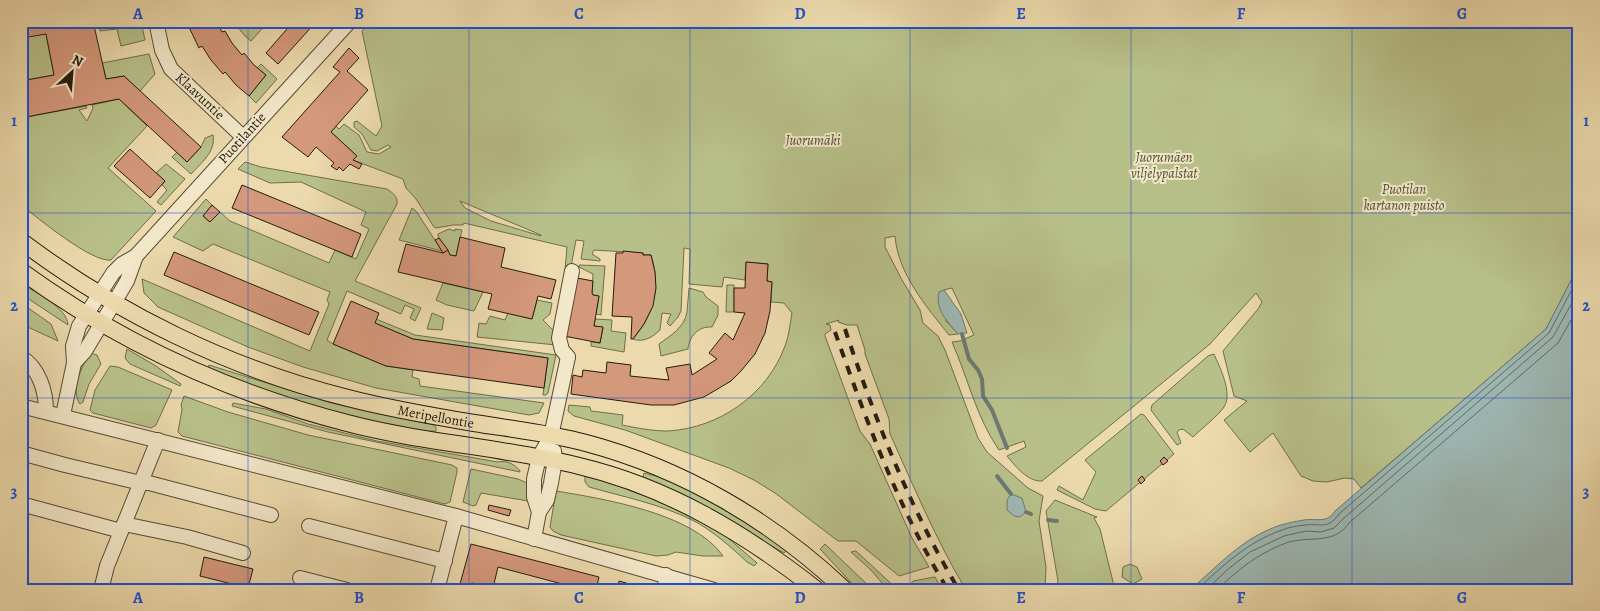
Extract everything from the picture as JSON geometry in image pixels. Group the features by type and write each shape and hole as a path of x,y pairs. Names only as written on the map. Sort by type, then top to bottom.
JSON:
{"main road":[{"name":"Meripellontie","path":"21,241 54,265 114,302 196,345 267,373 307,387 397,410 586,443 680,476 722,498 778,534 845,590"},
{"name":"Meripellontie","path":"21,271 87,314 152,350 198,372 257,396 385,432 547,459 611,474 672,498 712,518 749,540 817,590"}],"street":[{"name":"Klaavuntie","path":"156,21 162,50 171,69 243,137"},
{"name":"Puotilantie","path":"63,415 74,363 73,346 76,335 112,272 136,256 350,21"},
{"name":"Puotilantie","path":"74,363 85,352 127,281 136,256"},
{"path":"534,539 539,512 547,500 547,459 571,354 562,350 559,338 572,271"},
{"path":"21,357 30,363 37,376 46,396 46,411"},
{"path":"21,371 37,376"},
{"path":"21,406 63,415 456,516 714,590"},
{"path":"101,590 107,566 158,440"},
{"path":"21,453 64,465 141,483 149,483 271,515"},
{"path":"21,504 123,528 187,537 243,553"},
{"path":"437,590 456,516"},
{"path":"309,526 444,561"},
{"path":"665,590 666,576"},
{"path":"300,578 347,590"}],"green space":[{"path":"21,21 58,21 21,28"},
{"path":"98,21 141,21 145,40 121,46 117,29 100,31"},
{"path":"233,21 269,21 251,41"},
{"path":"371,21 1579,21 1579,265 1546,329 1361,488 1354,479 1345,478 1327,482 1313,481 1301,476 1273,433 1250,452 1224,420 1247,401 1234,396 1223,351 1262,302 1256,293 1210,344 1042,481 1037,481 1018,469 1007,456 1026,447 1024,441 999,450 984,424 952,342 974,335 952,288 944,290 946,321 958,334 949,335 914,289 901,263 895,236 885,238 885,247 920,310 923,323 938,336 945,350 978,438 987,452 1028,488 1043,496 1039,521 1046,567 1045,590 966,590 935,533 890,434 889,419 865,354 857,325 847,325 838,322 839,320 826,324 830,325 831,330 825,336 860,431 870,444 912,538 929,567 899,576 856,541 838,541 775,493 754,480 729,468 625,430 574,416 568,411 569,405 590,407 591,411 623,415 622,425 668,431 705,423 723,416 739,406 754,394 777,364 788,334 792,313 784,303 771,302 772,282 767,281 768,264 746,262 745,280 724,277 722,287 689,284 690,249 684,248 681,311 678,317 670,326 667,323 671,314 662,313 660,330 648,339 637,340 633,339 646,320 654,300 655,278 651,255 594,250 592,254 600,259 600,261 581,259 584,241 576,240 567,288 564,282 567,247 464,223 463,225 434,227 416,199 406,188 403,179 353,160 357,156 331,132 336,126 339,129 344,124 359,135 367,152 379,154 391,147 388,145 377,151 371,150 362,134 354,127 354,122 357,121 376,136 382,126 362,31","holes":["460,201 541,235 491,221 465,208"]},
{"path":"21,34 46,34 54,75 21,81"},
{"path":"149,54 155,74 140,91 124,76 106,79 102,63"},
{"path":"261,64 277,79 256,103 249,96 266,75 257,68"},
{"path":"119,99 147,126 108,168 156,211 111,260 102,259 79,247 21,205 21,118 86,106 87,108 79,110 87,121 93,108 92,105"},
{"path":"213,135 210,152 191,174 172,157 177,152 187,162 201,147 205,138"},
{"path":"245,162 261,167 387,189 396,197 397,204 355,281 421,308 415,321 410,318 414,309 405,305 401,314 347,291 327,340 386,366 413,370 412,377 419,379 420,386 544,403 539,413 529,415 376,388 303,367 248,347 158,307 144,293 142,279 310,351 329,304 327,300 330,292 213,244 203,251 173,237 206,199 212,205 203,216 210,222 220,212 230,221 329,263 335,250 356,259 369,229 361,225 366,212 301,182 270,183 238,169"},
{"path":"166,164 185,179 161,205 157,202 167,190 162,185 165,181 156,173"},
{"path":"412,208 416,211 442,251 399,240"},
{"path":"449,229 455,231 455,229 462,230 456,256 450,255 438,236 438,234"},
{"path":"579,265 605,266 601,315 596,314 599,296 592,293 593,274 579,267"},
{"path":"21,283 57,306 66,318 68,325 21,294"},
{"path":"443,283 483,292 474,311 447,305 436,300"},
{"path":"727,285 734,285 734,312 726,312"},
{"path":"689,288 703,292 706,297 718,306 718,315 712,327 702,328 695,333 690,340 688,349 661,356 659,344 676,331 686,317"},
{"path":"537,300 552,303 550,314 543,320 556,333 556,345 477,337 479,323 486,324 490,316 505,320 508,313 532,319"},
{"path":"21,303 51,324 58,341 21,324"},
{"path":"432,313 444,318 442,330 427,329"},
{"path":"376,319 415,335 556,355 548,393 543,395 548,358 413,339 375,323"},
{"path":"595,319 612,320 611,331 626,333 624,352 591,346 591,342 600,343 603,328 594,326"},
{"path":"127,349 156,366 181,384 180,386 130,364 125,358"},
{"path":"90,353 97,355 101,364 89,384 83,402 80,404 76,392 78,378"},
{"path":"1214,354 1225,380 1227,395 1224,407 1193,437 1183,429 1179,430 1177,432 1181,443 1177,445 1151,410 1152,405 1208,356"},
{"path":"209,365 331,403 434,425 436,431 404,429 309,404 228,376 208,368"},
{"path":"110,366 118,367 172,390 156,425 151,428 93,413 90,410 95,390"},
{"path":"184,396 228,412 308,435 452,465 457,468 457,472 450,502 445,504 182,436 178,432"},
{"path":"233,403 266,409 308,424 377,441 507,462 516,466 520,472 328,432 232,406"},
{"path":"1141,414 1144,415 1174,454 1106,511 1095,509 1057,490 1059,486 1083,500 1096,472 1085,460"},
{"path":"471,469 518,479 527,483 528,501 481,493 476,505 473,506 463,502"},
{"path":"644,473 672,480 719,503 788,549 784,553 696,502 643,477"},
{"path":"585,476 651,497 721,532 757,563 754,566 747,562 714,534 692,520 655,505 589,487 585,482"},
{"path":"556,491 598,498 646,510 670,519 691,529 709,541 723,556 703,556 676,552 656,556 561,535 550,527"},
{"path":"1055,500 1097,517 1094,518 1100,529 1115,590 1056,590 1058,581 1046,511"},
{"path":"825,544 873,590 858,590 820,549"},
{"path":"856,551 898,590 888,590 871,570 851,552"},
{"path":"1130,564 1137,567 1142,579 1133,584 1122,577 1123,567"},
{"path":"935,577 942,590 913,590 910,585 913,581"}],"water":[{"path":"1579,265 1579,590 1190,590 1243,544 1267,530 1304,520 1321,520 1332,515 1546,329"},
{"path":"944,290 961,314 967,333 958,334 940,310 939,292"},
{"path":"1011,494 1022,498 1026,512 1020,517 1014,516 1007,510 1007,500"}],"building":[{"path":"58,21 93,21 106,79 124,76 201,147 187,162 119,99 21,118 21,81 54,75 46,34 22,38 21,28"},
{"path":"186,21 216,21 222,32 225,31 242,55 244,53 266,75 249,96 225,72 223,74 202,46 199,48"},
{"path":"294,21 314,21 315,23 278,64 266,53"},
{"path":"349,48 359,58 347,71 368,90 331,132 357,156 353,160 362,164 359,169 350,164 343,171 339,167 337,170 331,166 334,163 316,147 308,157 282,137 340,72 333,67"},
{"path":"130,149 165,181 150,198 114,166"},
{"path":"242,185 361,234 352,257 232,208"},
{"path":"212,205 220,212 210,222 203,216"},
{"path":"460,237 505,248 501,267 556,280 551,299 538,296 532,319 488,309 492,294 398,272 406,244 443,253 448,250 450,255 456,256"},
{"path":"439,238 448,250 443,253 435,240"},
{"path":"623,251 651,255 655,272 656,288 653,306 644,324 633,339 631,339 632,317 612,316 616,253 623,253"},
{"path":"174,252 319,312 309,335 164,275"},
{"path":"746,262 768,264 767,281 772,282 770,311 765,333 755,354 731,381 704,397 674,405 651,405 571,394 573,375 582,377 583,370 606,373 607,362 631,365 630,376 669,380 666,368 690,364 692,375 717,359 709,353 725,333 733,340 745,313 734,312 734,288 745,288"},
{"path":"577,278 593,281 592,293 599,296 594,326 603,327 600,343 564,336"},
{"path":"351,301 379,313 375,323 413,339 548,358 544,388 386,366 333,344"},
{"path":"1164,457 1168,461 1163,465 1160,461"},
{"path":"1142,476 1145,480 1141,484 1138,480"},
{"path":"489,505 511,510 509,516 488,510"},
{"path":"471,544 599,577 596,590 585,590 498,567 493,588 472,583 468,586 460,584"},
{"path":"204,557 253,569 248,588 200,576"},
{"path":"619,581 626,583 651,590 617,590"}],"waterway":[{"path":"962,334 969,359 978,370 982,379 983,396 992,410 1007,448"},
{"path":"997,476 1011,494"},
{"path":"1026,512 1031,514"},
{"path":"1048,520 1057,521"}],"railway":[{"path":"845,329 881,430 909,496 959,590"},
{"path":"835,332 871,431 899,496 930,560 948,590"}],"park label":[{"name":"Juorumäki","path":"813,140"},
{"name":"Juorumäen viljelypalstat","path":"1164,166"},
{"name":"Puotilan kartanon puisto","path":"1404,197"}]}
